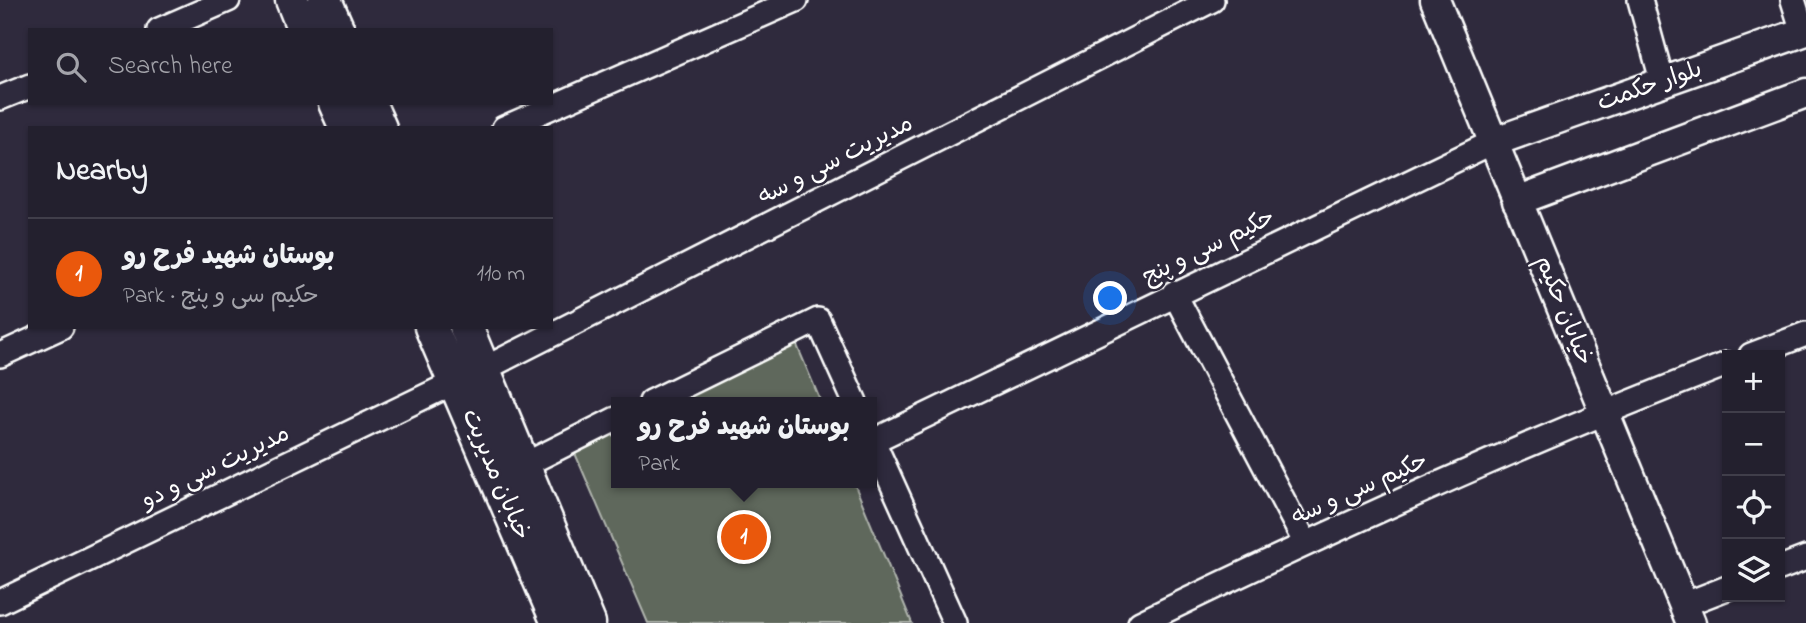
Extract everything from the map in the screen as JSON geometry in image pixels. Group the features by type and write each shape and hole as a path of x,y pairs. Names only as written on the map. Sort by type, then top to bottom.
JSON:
{"main road":[{"path":"292,0 303,28"},
{"path":"325,0 337,28"},
{"path":"336,105 345,126"},
{"path":"370,105 379,126"},
{"name":"خیابان مدیریت","path":"432,329 558,623"},
{"name":"خیابان مدیریت","path":"467,329 589,623"}],"street":[{"path":"164,28 228,0"},
{"path":"509,126 796,0"},
{"name":"مدیریت سی و سه","path":"484,369 1212,0"},
{"name":"خیابان حکیم","path":"1435,0 1687,614"},
{"path":"1640,0 1662,84"},
{"path":"1793,0 1805,32"},
{"name":"بلوار حکمت","path":"1493,142 1805,32"},
{"path":"0,98 28,87"},
{"path":"1517,201 1806,93"},
{"name":"حکیم سی و پنج","path":"877,438 1493,142"},
{"path":"1174,293 1305,542"},
{"path":"661,397 818,320 853,397"},
{"path":"0,355 57,329"},
{"path":"1764,350 1806,334"},
{"name":"حکیم سی و سه","path":"1140,623 1305,542 1604,412 1722,366"},
{"name":"مدیریت سی و دو","path":"0,602 455,382"},
{"path":"524,464 611,421"},
{"path":"877,451 955,623"},
{"path":"1785,566 1806,558"},
{"path":"1687,614 1722,591"}],"green space":[{"path":"796,343 819,397 684,397"},
{"path":"611,433 611,488 856,488 912,623 648,623 574,451"}],"place":[{"name":"بوستان شهید فرح رو","path":"744,537"}]}
